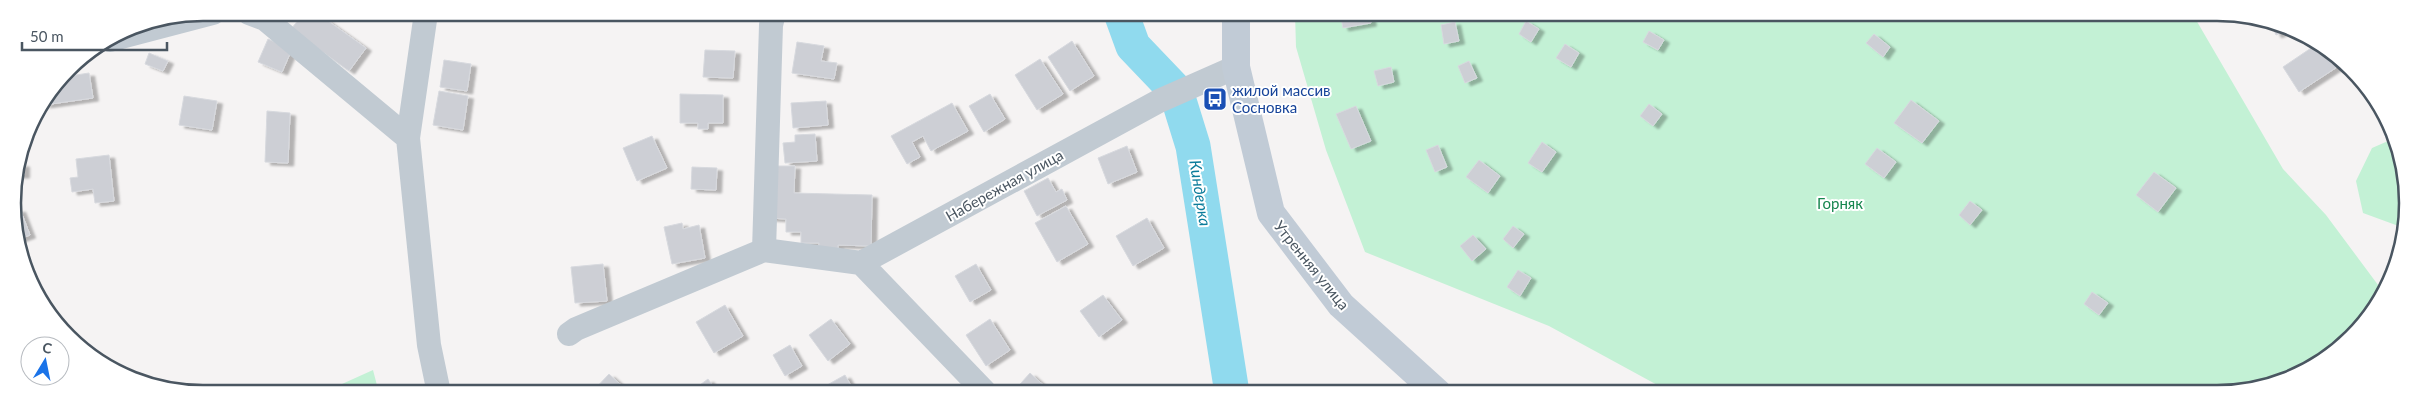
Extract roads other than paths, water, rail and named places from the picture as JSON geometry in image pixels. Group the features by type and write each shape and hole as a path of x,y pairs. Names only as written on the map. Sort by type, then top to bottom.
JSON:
{"street":[{"path":"267,21 408,138"},
{"path":"425,21 408,138 429,345 437,385"},
{"path":"764,250 772,21"},
{"name":"Утренняя улица","path":"1236,21 1236,67 1270,213 1341,305 1429,385"},
{"name":"Набережная улица","path":"861,263 1159,101 1236,67"},
{"path":"569,334 576,329 764,250 861,263 978,385"}],"waterway":[{"name":"Киндерка","path":"1124,21 1133,46 1176,91 1193,146 1231,385"}],"place":[{"name":"жилой массив Сосновка","path":"1215,99"}],"park label":[{"name":"Горняк","path":"1840,203"}]}
